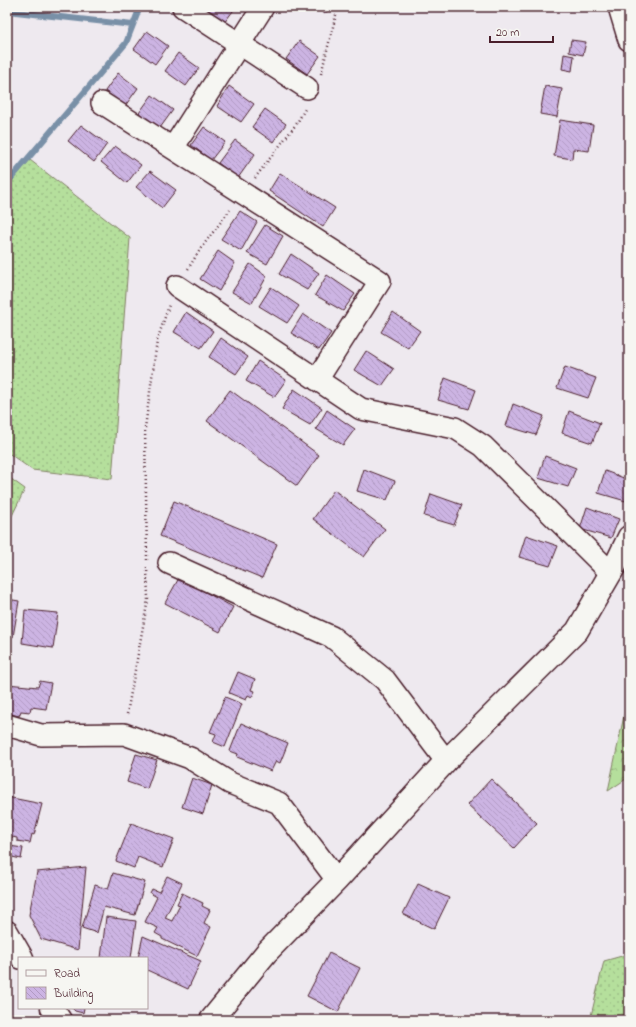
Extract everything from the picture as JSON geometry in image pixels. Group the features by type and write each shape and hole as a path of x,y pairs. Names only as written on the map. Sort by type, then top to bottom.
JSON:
{"street":[{"path":"183,7 307,88"},
{"path":"173,148 263,7"},
{"path":"619,7 629,40"},
{"path":"102,103 380,281 317,380"},
{"path":"177,286 361,409 455,428 483,446 611,573"},
{"path":"211,1020 266,953 337,880 446,761 577,631 611,573 629,537"},
{"path":"168,563 332,637 385,680 446,761"},
{"path":"7,725 41,735 124,734 190,758 230,783 279,803 337,880"},
{"path":"7,932 21,957"},
{"path":"53,1009 60,1020"}],"path":[{"path":"124,734 148,600 145,428 157,341"}],"green space":[{"path":"30,160 130,238 112,479 32,470 7,452 7,186"},
{"path":"7,476 25,489 7,526"},
{"path":"629,692 629,777 608,791"},
{"path":"629,954 629,1020 590,1020 604,961"}],"building":[{"path":"204,7 236,7 224,23"},
{"path":"315,7 329,7 325,14"},
{"path":"147,31 168,46 155,64 134,49"},
{"path":"571,40 586,42 583,55 569,52"},
{"path":"299,41 320,56 307,74 286,59"},
{"path":"178,53 199,68 186,86 165,71"},
{"path":"564,54 574,56 572,71 562,69"},
{"path":"118,73 138,88 125,106 105,91"},
{"path":"229,86 254,104 241,122 217,106"},
{"path":"545,86 562,89 557,117 540,114"},
{"path":"152,95 173,110 160,128 139,113"},
{"path":"265,109 286,124 273,142 252,127"},
{"path":"560,120 593,125 589,151 573,149 572,159 554,156"},
{"path":"81,125 107,144 94,162 68,141"},
{"path":"204,127 225,142 211,160 191,145"},
{"path":"235,140 255,154 238,178 218,163"},
{"path":"115,146 141,165 127,183 101,162"},
{"path":"150,171 176,190 162,208 136,187"},
{"path":"280,173 335,208 323,227 269,191"},
{"path":"240,211 257,222 241,251 221,239"},
{"path":"265,225 283,236 267,264 247,253"},
{"path":"218,251 235,263 219,291 200,279"},
{"path":"291,254 319,273 307,290 279,274"},
{"path":"250,264 267,276 252,303 232,292"},
{"path":"327,275 355,294 343,311 315,295"},
{"path":"271,287 299,306 287,323 259,306"},
{"path":"186,312 213,331 201,348 174,332"},
{"path":"393,312 420,331 408,348 381,332"},
{"path":"303,314 331,333 319,350 291,333"},
{"path":"221,338 248,357 236,374 209,357"},
{"path":"366,351 394,369 382,386 354,370"},
{"path":"258,361 286,380 274,397 246,381"},
{"path":"565,367 596,378 588,398 557,388"},
{"path":"445,378 476,390 469,409 438,400"},
{"path":"294,389 322,408 310,425 282,409"},
{"path":"230,390 319,455 297,486 207,421"},
{"path":"513,404 544,416 536,435 506,426"},
{"path":"327,410 355,429 343,445 316,429"},
{"path":"569,411 600,423 592,443 562,433"},
{"path":"545,456 576,468 568,487 538,478"},
{"path":"364,469 395,481 387,500 357,491"},
{"path":"605,471 629,480 629,502 598,493"},
{"path":"334,490 385,529 364,557 313,519"},
{"path":"431,494 462,505 454,525 424,516"},
{"path":"174,501 277,544 262,578 160,536"},
{"path":"587,507 619,519 611,538 580,529"},
{"path":"526,535 558,546 550,566 519,557"},
{"path":"179,578 233,607 220,632 165,603"},
{"path":"7,599 19,601 13,637 8,636 7,639"},
{"path":"25,610 58,613 53,648 22,643"},
{"path":"238,672 255,679 251,690 255,691 252,697 248,695 246,700 229,693"},
{"path":"40,681 51,683 46,709 31,707 30,712 21,711 19,716 7,713 7,684 38,687"},
{"path":"225,697 242,704 225,747 213,742 216,734 210,732"},
{"path":"241,723 288,743 280,763 276,761 271,771 237,757 238,754 230,751"},
{"path":"136,754 157,760 147,789 127,782"},
{"path":"192,778 212,785 203,814 182,807"},
{"path":"491,779 537,823 514,848 467,805"},
{"path":"7,797 42,804 34,835 32,834 30,843 17,841 17,838 7,836"},
{"path":"131,823 174,839 163,867 138,857 134,868 116,861"},
{"path":"9,846 23,848 21,859 8,856"},
{"path":"86,867 78,950 41,939 29,915 37,872"},
{"path":"113,873 145,882 135,915 104,907 97,933 82,928 95,885 108,889"},
{"path":"167,876 182,883 165,918 172,921 180,905 177,904 182,893 203,903 202,906 210,910 204,923 211,927 197,956 162,939 162,937 155,933 158,928 145,922 157,897 150,893 152,889 159,892"},
{"path":"418,884 449,898 434,929 403,914"},
{"path":"106,917 136,921 131,957 101,957"},
{"path":"143,936 201,961 188,989 148,970 148,957 138,957"},
{"path":"329,953 360,968 338,1012 307,996"},
{"path":"73,1009 84,1009 83,1013"}],"waterway":[{"path":"7,183 126,43 140,7"},
{"path":"7,11 133,25"}]}
